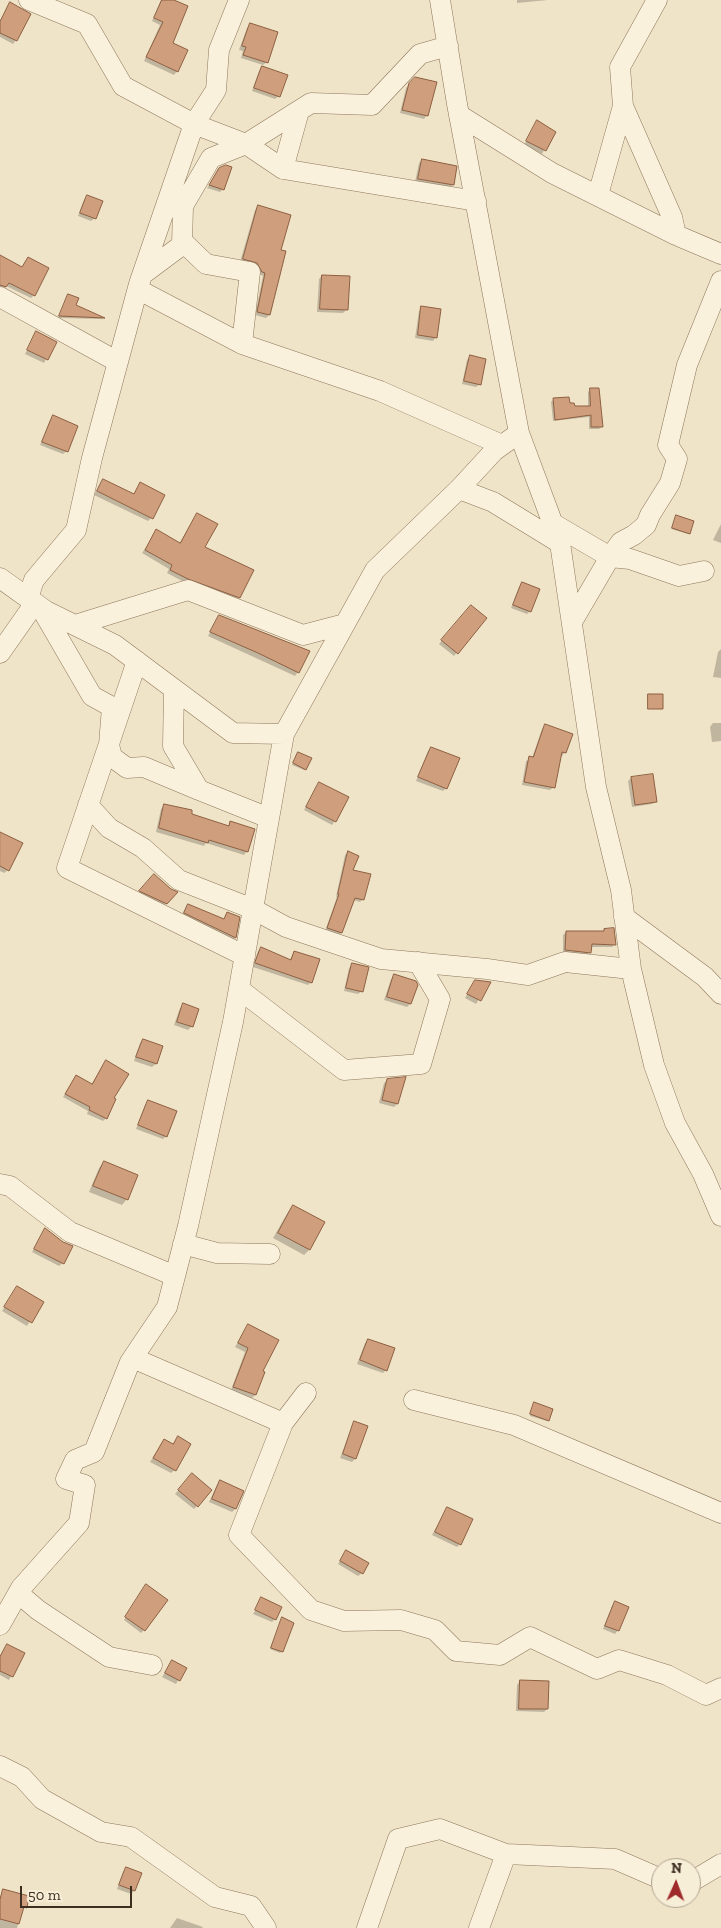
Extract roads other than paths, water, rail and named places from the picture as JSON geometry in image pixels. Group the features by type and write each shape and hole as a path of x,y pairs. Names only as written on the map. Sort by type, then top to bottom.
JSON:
{"street":[{"path":"239,0 219,50 216,90 194,124 118,362 92,458 76,530 34,580 34,602 92,696 112,707 109,744 112,757 127,768 144,767 269,818"},
{"path":"656,0 620,68 624,106 672,217 676,235"},
{"path":"37,1 87,24 123,86 194,124 246,144 283,169 476,201"},
{"path":"435,2 448,46 459,115 520,433 560,543 596,787 621,890 630,969 654,1065 675,1123 703,1174 721,1216"},
{"path":"143,283 182,245 183,206 210,158 246,144 311,103 372,105 420,54 448,46"},
{"path":"598,195 624,106"},
{"path":"283,169 298,111"},
{"path":"459,115 552,173 676,235 721,254"},
{"path":"182,241 206,264 250,272 242,344"},
{"path":"572,622 610,557 621,542 634,535 646,525 670,482 677,459 668,445 687,365 721,281"},
{"path":"143,283 242,344 380,391 502,445"},
{"path":"0,296 118,362"},
{"path":"0,1625 18,1593 56,1547 80,1523 85,1485 66,1479 75,1460 94,1452 133,1358 167,1307 233,1022 284,734 374,570 459,489 494,451 520,433"},
{"path":"459,489 493,502 560,543"},
{"path":"552,523 610,557 630,559 679,576 704,571"},
{"path":"0,578 34,602 75,626 115,645 233,733 284,734"},
{"path":"75,626 188,590 303,635 345,624"},
{"path":"0,653 34,602"},
{"path":"137,661 67,868 245,956"},
{"path":"174,689 173,746 199,790"},
{"path":"88,805 109,828 144,848 179,880 253,910 286,927 381,959 487,969 528,975 565,962 630,969"},
{"path":"624,917 705,977 721,994"},
{"path":"239,989 344,1070 421,1064 440,999 418,962"},
{"path":"0,1184 10,1186 70,1232 175,1276"},
{"path":"183,1244 217,1253 270,1254"},
{"path":"133,1358 283,1423"},
{"path":"306,1393 283,1423 239,1535 311,1610 344,1621 401,1620 435,1630 456,1651 500,1655 530,1638 597,1669 619,1660 667,1675 706,1695 721,1688"},
{"path":"414,1400 514,1425 721,1513"},
{"path":"18,1593 38,1610 108,1657 152,1665"},
{"path":"0,1766 22,1777 42,1799 101,1832 131,1836 215,1897 251,1906 266,1928"},
{"path":"367,1928 398,1839 440,1829 506,1854 615,1859 651,1875"},
{"path":"479,1928 506,1854"},
{"path":"701,1876 721,1864"}]}
